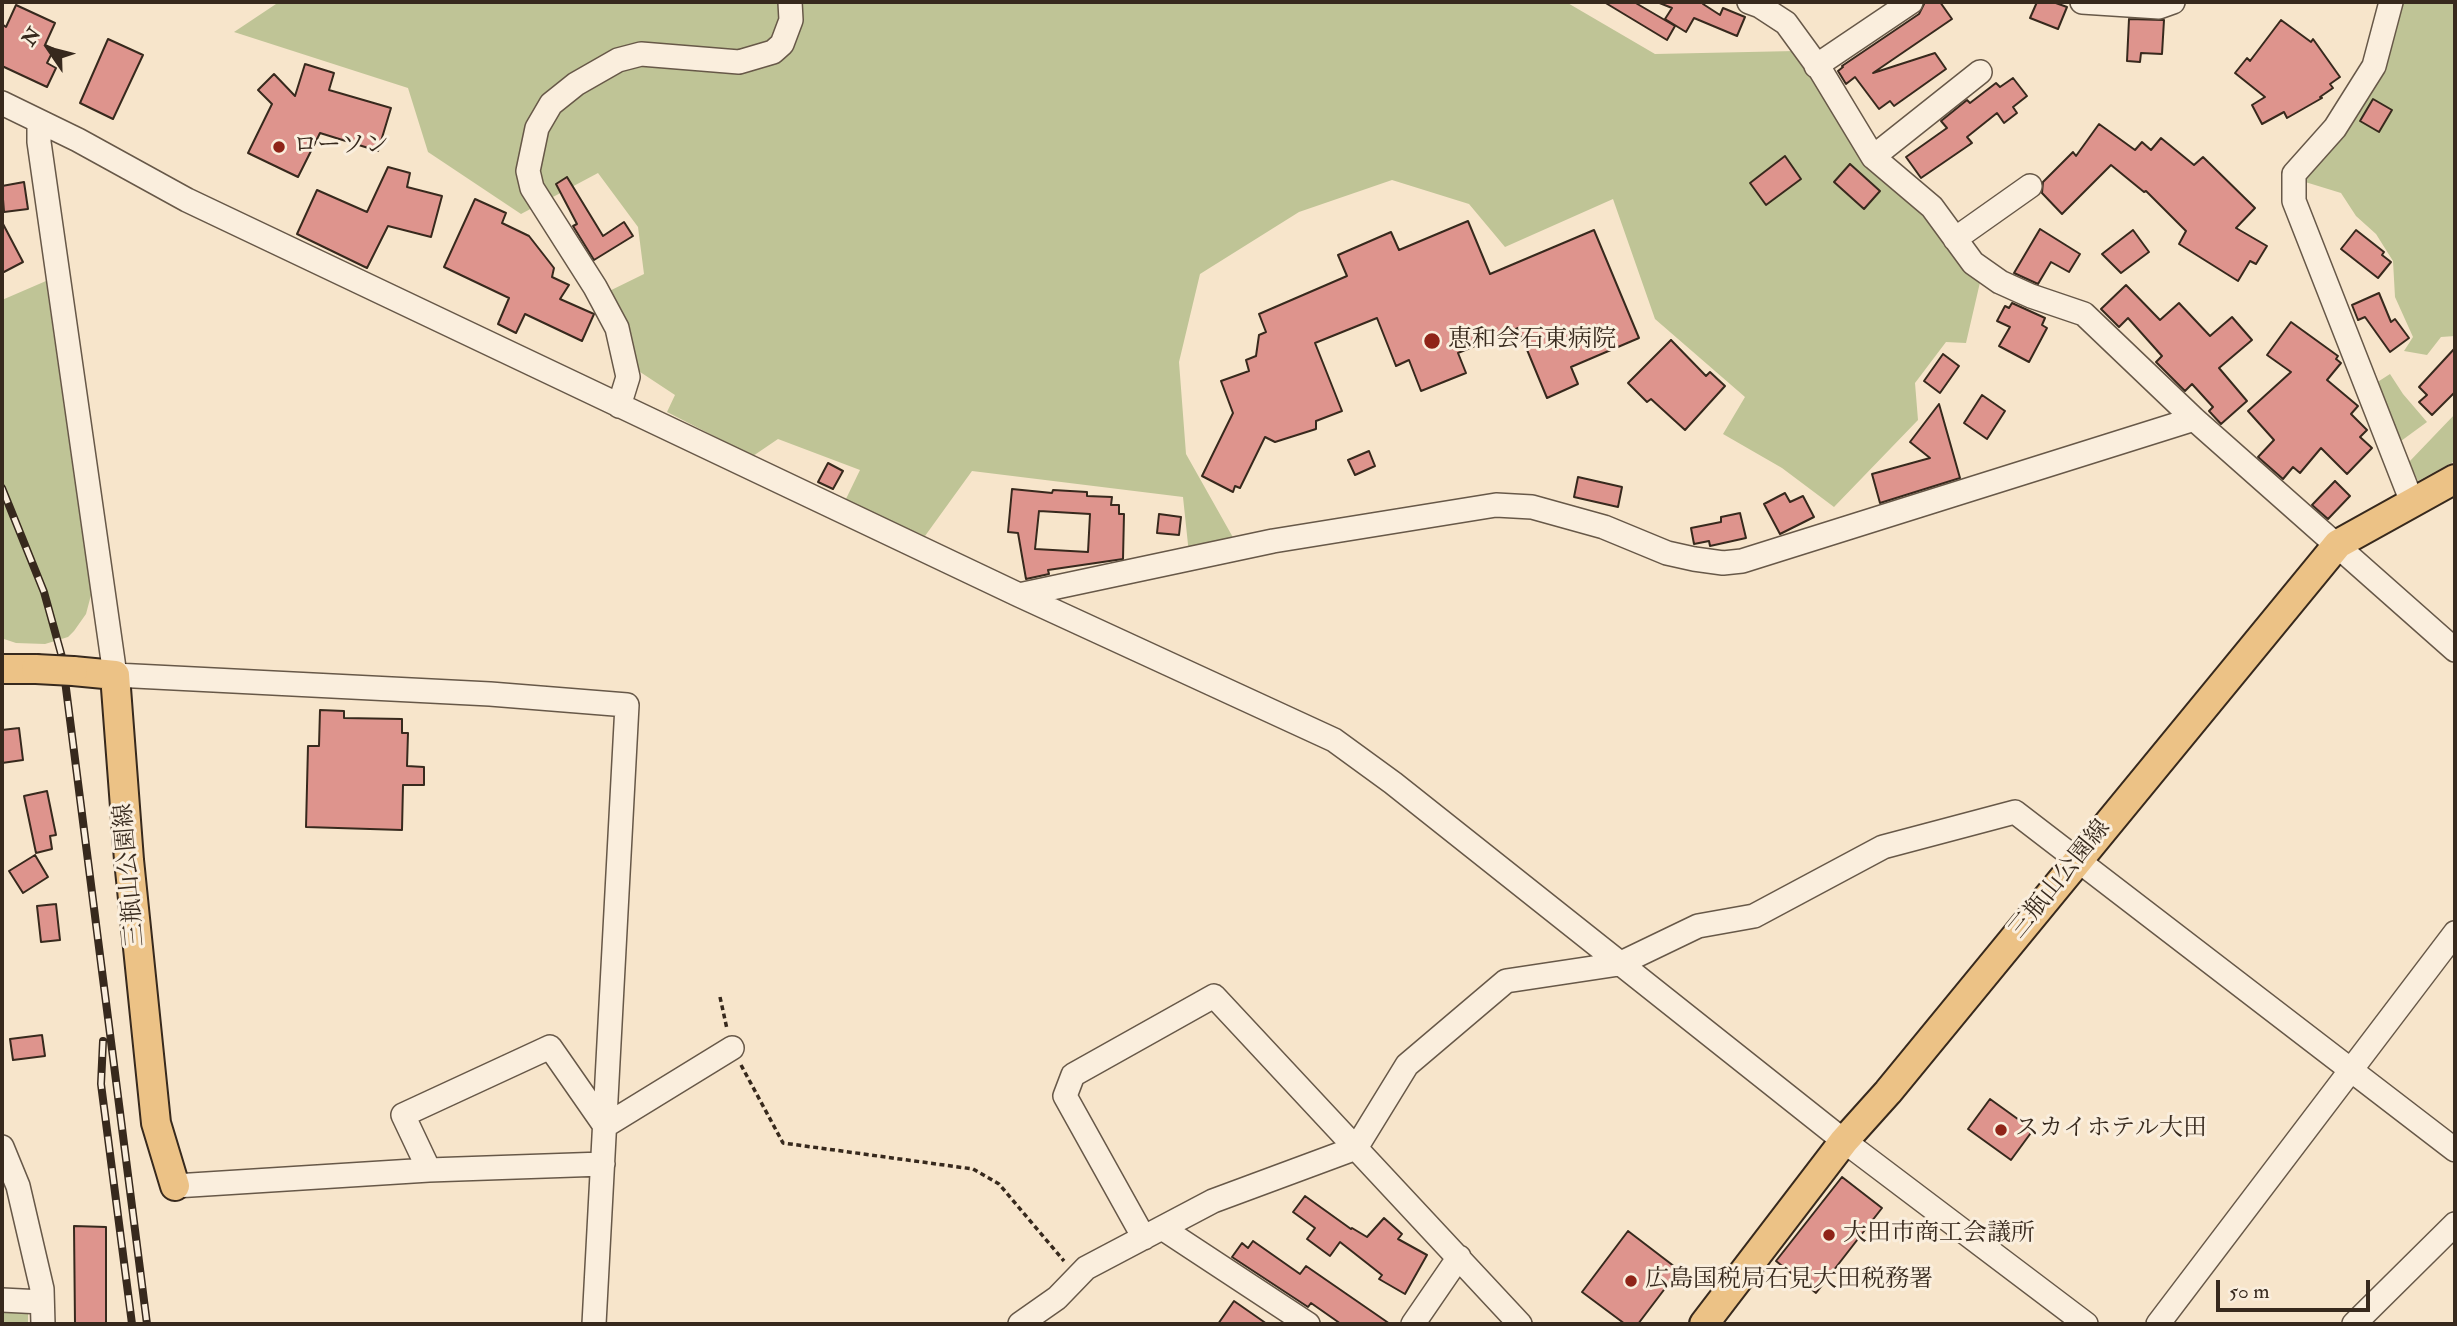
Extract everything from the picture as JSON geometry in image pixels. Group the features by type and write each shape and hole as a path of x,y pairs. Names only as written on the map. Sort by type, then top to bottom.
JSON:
{"main road":[{"name":"三瓶山公園線","path":"1704,1324 1844,1141 2338,544 2455,479"},
{"path":"2,669 115,675"},
{"name":"三瓶山公園線","path":"115,675 129,860 156,1123 174,1186"}],"street":[{"path":"620,406 628,377 617,328 595,287 532,188 528,171 537,128 551,104 576,84 618,60 641,54 739,62 773,51 782,44 791,20 790,2"},
{"path":"1749,2 1786,23 1872,157 1932,207 1973,263 2000,282 2084,314 2194,419 2455,650"},
{"path":"1816,66 1911,2"},
{"path":"2082,2 2159,7 2173,2"},
{"path":"2391,2 2374,65 2335,128 2294,174 2294,201 2412,502"},
{"path":"1872,157 1980,72"},
{"path":"2,103 78,140 187,200 1019,595 1334,740 1393,783 1844,1141 2086,1324"},
{"path":"39,123 39,142 115,675 490,694 627,705 594,1324"},
{"path":"1955,239 2030,186"},
{"path":"1019,595 1273,541 1496,505 1532,507 1604,527 1667,553 1723,563 1742,561 2194,419"},
{"path":"1020,1324 1057,1298 1086,1268 1213,1201 1356,1148 1407,1065 1506,981 1619,964 1698,926 1754,916 1884,847 2014,812 2455,1150"},
{"path":"2158,1324 2455,933"},
{"path":"1308,1324 1153,1233 1065,1096 1073,1075 1214,996 1520,1324"},
{"path":"429,1170 403,1115 550,1046 605,1126"},
{"path":"605,1126 732,1048"},
{"path":"2,1147 19,1186 42,1289 43,1313 2,1300"},
{"path":"174,1186 429,1170 603,1164"},
{"path":"2354,1324 2455,1224"},
{"path":"1413,1324 1458,1257"}],"path":[{"path":"720,996 732,1048 783,1143 973,1168 999,1184 1078,1277"}],"green space":[{"path":"279,2 1566,2 1655,54 1795,51 1922,211 1981,278 1966,343 1946,342 1915,383 1918,420 1834,507 1782,468 1723,434 1745,397 1655,319 1613,199 1505,247 1469,204 1392,180 1299,212 1200,274 1179,362 1186,454 1235,541 1189,554 1183,497 972,471 925,536 845,501 860,470 778,439 753,456 667,412 675,395 628,364 589,301 644,274 638,227 598,173 521,214 428,152 408,88 234,32"},
{"path":"2396,2 2455,2 2455,336 2441,337 2427,355 2404,351 2413,337 2395,297 2393,261 2376,234 2356,216 2341,193 2302,181 2354,121 2378,83"},
{"path":"46,281 91,595 86,614 68,637 45,644 16,643 2,636 2,300"},
{"path":"2390,374 2427,422 2401,441 2376,383"},
{"path":"2455,414 2455,461 2418,481 2409,462"},
{"path":"2,1308 28,1309 28,1324 2,1324"}],"building":[{"path":"1604,2 1634,2 1675,26 1667,40"},
{"path":"1657,2 1704,2 1703,4 1720,15 1723,8 1745,17 1737,36 1694,18 1686,32 1665,19 1672,8"},
{"path":"1925,2 1940,2 1952,19 1873,73 1935,53 1946,69 1894,106 1890,101 1879,109 1855,77 1846,84 1838,71 1919,14"},
{"path":"2037,2 2053,2 2067,7 2058,29 2030,18"},
{"path":"16,5 55,23 45,45 54,49 47,63 56,68 47,87 2,66 2,24 6,27"},
{"path":"2129,19 2164,20 2162,54 2141,53 2140,62 2127,61"},
{"path":"2281,20 2311,42 2313,39 2340,77 2330,84 2333,88 2320,97 2322,98 2287,118 2284,112 2262,124 2252,105 2265,97 2235,73 2247,58 2250,61"},
{"path":"108,39 143,55 113,119 80,103"},
{"path":"305,64 334,73 329,90 391,108 378,151 320,133 298,177 248,153 272,104 258,90 274,74 295,96"},
{"path":"2013,78 2027,96 2013,107 2017,113 2004,123 1997,113 1967,137 1972,143 1921,178 1906,157 1947,128 1941,121 1967,100 1970,103 1996,83 2000,87"},
{"path":"2373,99 2392,110 2379,132 2360,121"},
{"path":"2099,124 2135,150 2142,142 2151,150 2161,138 2194,165 2203,157 2255,208 2236,228 2267,246 2256,264 2250,261 2238,281 2179,244 2186,231 2146,191 2111,165 2062,214 2042,193 2043,182 2073,152 2076,156"},
{"path":"1785,156 1801,179 1766,205 1750,183"},
{"path":"1850,164 1880,191 1864,209 1834,182"},
{"path":"388,167 410,173 407,187 442,196 431,237 388,226 367,268 297,234 317,190 367,212"},
{"path":"567,177 603,236 624,222 633,236 594,260 573,226 577,224 556,184"},
{"path":"24,182 28,209 4,212 2,186"},
{"path":"475,199 506,213 502,223 529,236 554,268 552,277 569,285 560,299 594,314 582,341 525,314 516,333 498,324 509,298 444,267"},
{"path":"1468,221 1490,274 1594,230 1639,338 1571,367 1578,384 1547,398 1518,328 1458,353 1466,373 1421,391 1409,360 1396,366 1377,318 1315,343 1342,411 1316,421 1316,429 1275,442 1265,437 1240,488 1235,486 1233,492 1202,476 1233,413 1221,381 1249,371 1246,360 1256,356 1259,335 1266,332 1259,314 1347,276 1338,255 1391,232 1399,250"},
{"path":"2,222 23,262 2,273"},
{"path":"2040,229 2080,254 2069,272 2051,262 2038,284 2014,273"},
{"path":"2133,230 2149,252 2121,273 2102,254"},
{"path":"2356,230 2384,252 2382,255 2391,262 2378,278 2341,249"},
{"path":"2126,285 2160,320 2179,303 2210,336 2232,317 2252,340 2219,368 2247,401 2221,424 2209,411 2213,407 2192,384 2185,391 2156,362 2162,356 2128,318 2119,327 2101,309"},
{"path":"2379,293 2391,322 2395,319 2409,338 2390,352 2365,317 2358,320 2352,305"},
{"path":"2012,303 2045,318 2042,325 2047,328 2029,362 1999,346 2010,327 1997,321 2005,306 2009,308"},
{"path":"2291,322 2338,356 2336,359 2341,363 2327,380 2358,406 2351,414 2367,430 2360,437 2372,448 2347,474 2321,448 2300,473 2293,467 2283,479 2258,457 2274,440 2248,411 2291,372 2267,355"},
{"path":"1671,340 1706,376 1710,372 1725,386 1685,430 1651,399 1647,402 1628,383"},
{"path":"2455,348 2455,392 2432,415 2419,402 2427,395 2419,387"},
{"path":"1943,354 1959,366 1940,393 1924,381"},
{"path":"1982,395 2005,411 1987,439 1964,423"},
{"path":"1939,404 1960,478 1880,503 1872,474 1930,458 1910,442"},
{"path":"1369,451 1375,466 1355,475 1348,460"},
{"path":"828,463 843,471 833,489 818,482"},
{"path":"1578,477 1622,487 1618,507 1574,497"},
{"path":"2335,481 2350,496 2328,519 2312,505"},
{"path":"1012,489 1052,493 1053,490 1087,492 1087,496 1112,497 1111,505 1119,505 1119,514 1124,514 1123,559 1048,570 1049,574 1026,579 1018,533 1008,532","holes":["1039,511 1090,514 1088,552 1035,549"]},
{"path":"1785,493 1790,502 1803,496 1814,517 1780,534 1764,504"},
{"path":"1740,513 1746,538 1710,546 1709,541 1694,544 1691,528 1721,522 1721,517"},
{"path":"1159,514 1181,517 1179,535 1157,533"},
{"path":"320,710 344,711 344,718 402,719 402,733 408,733 407,766 424,767 424,785 403,785 402,830 306,827 308,746 319,746"},
{"path":"19,728 23,760 2,763 2,730"},
{"path":"47,791 56,835 50,836 52,849 36,853 24,796"},
{"path":"35,855 48,877 23,893 9,871"},
{"path":"56,904 60,940 41,942 37,906"},
{"path":"42,1035 45,1056 13,1060 10,1039"},
{"name":"スカイホテル大田","path":"1990,1099 2033,1130 2011,1160 1968,1129"},
{"name":"大田市商工会議所","path":"1842,1177 1882,1208 1816,1293 1776,1261"},
{"path":"1305,1196 1351,1229 1367,1237 1384,1218 1402,1234 1398,1239 1427,1255 1405,1294 1379,1279 1382,1275 1340,1242 1330,1256 1307,1239 1315,1228 1293,1212"},
{"path":"74,1226 106,1227 106,1324 75,1324"},
{"name":"広島国税局石見大田税務署","path":"1628,1231 1679,1270 1638,1324 1625,1324 1582,1292"},
{"path":"1253,1241 1300,1274 1306,1266 1390,1324 1341,1324 1311,1303 1308,1307 1232,1257 1242,1243 1248,1248"},
{"path":"1234,1301 1267,1324 1218,1324"}],"railway":[{"path":"2,488 44,592 62,657 147,1324"},
{"path":"103,1041 101,1084 132,1324"}],"place":[{"name":"ローソン","path":"279,147"},
{"name":"恵和会石東病院","path":"1432,341"},
{"name":"スカイホテル大田","path":"2001,1130"},
{"name":"大田市商工会議所","path":"1829,1235"},
{"name":"広島国税局石見大田税務署","path":"1631,1281"}]}
